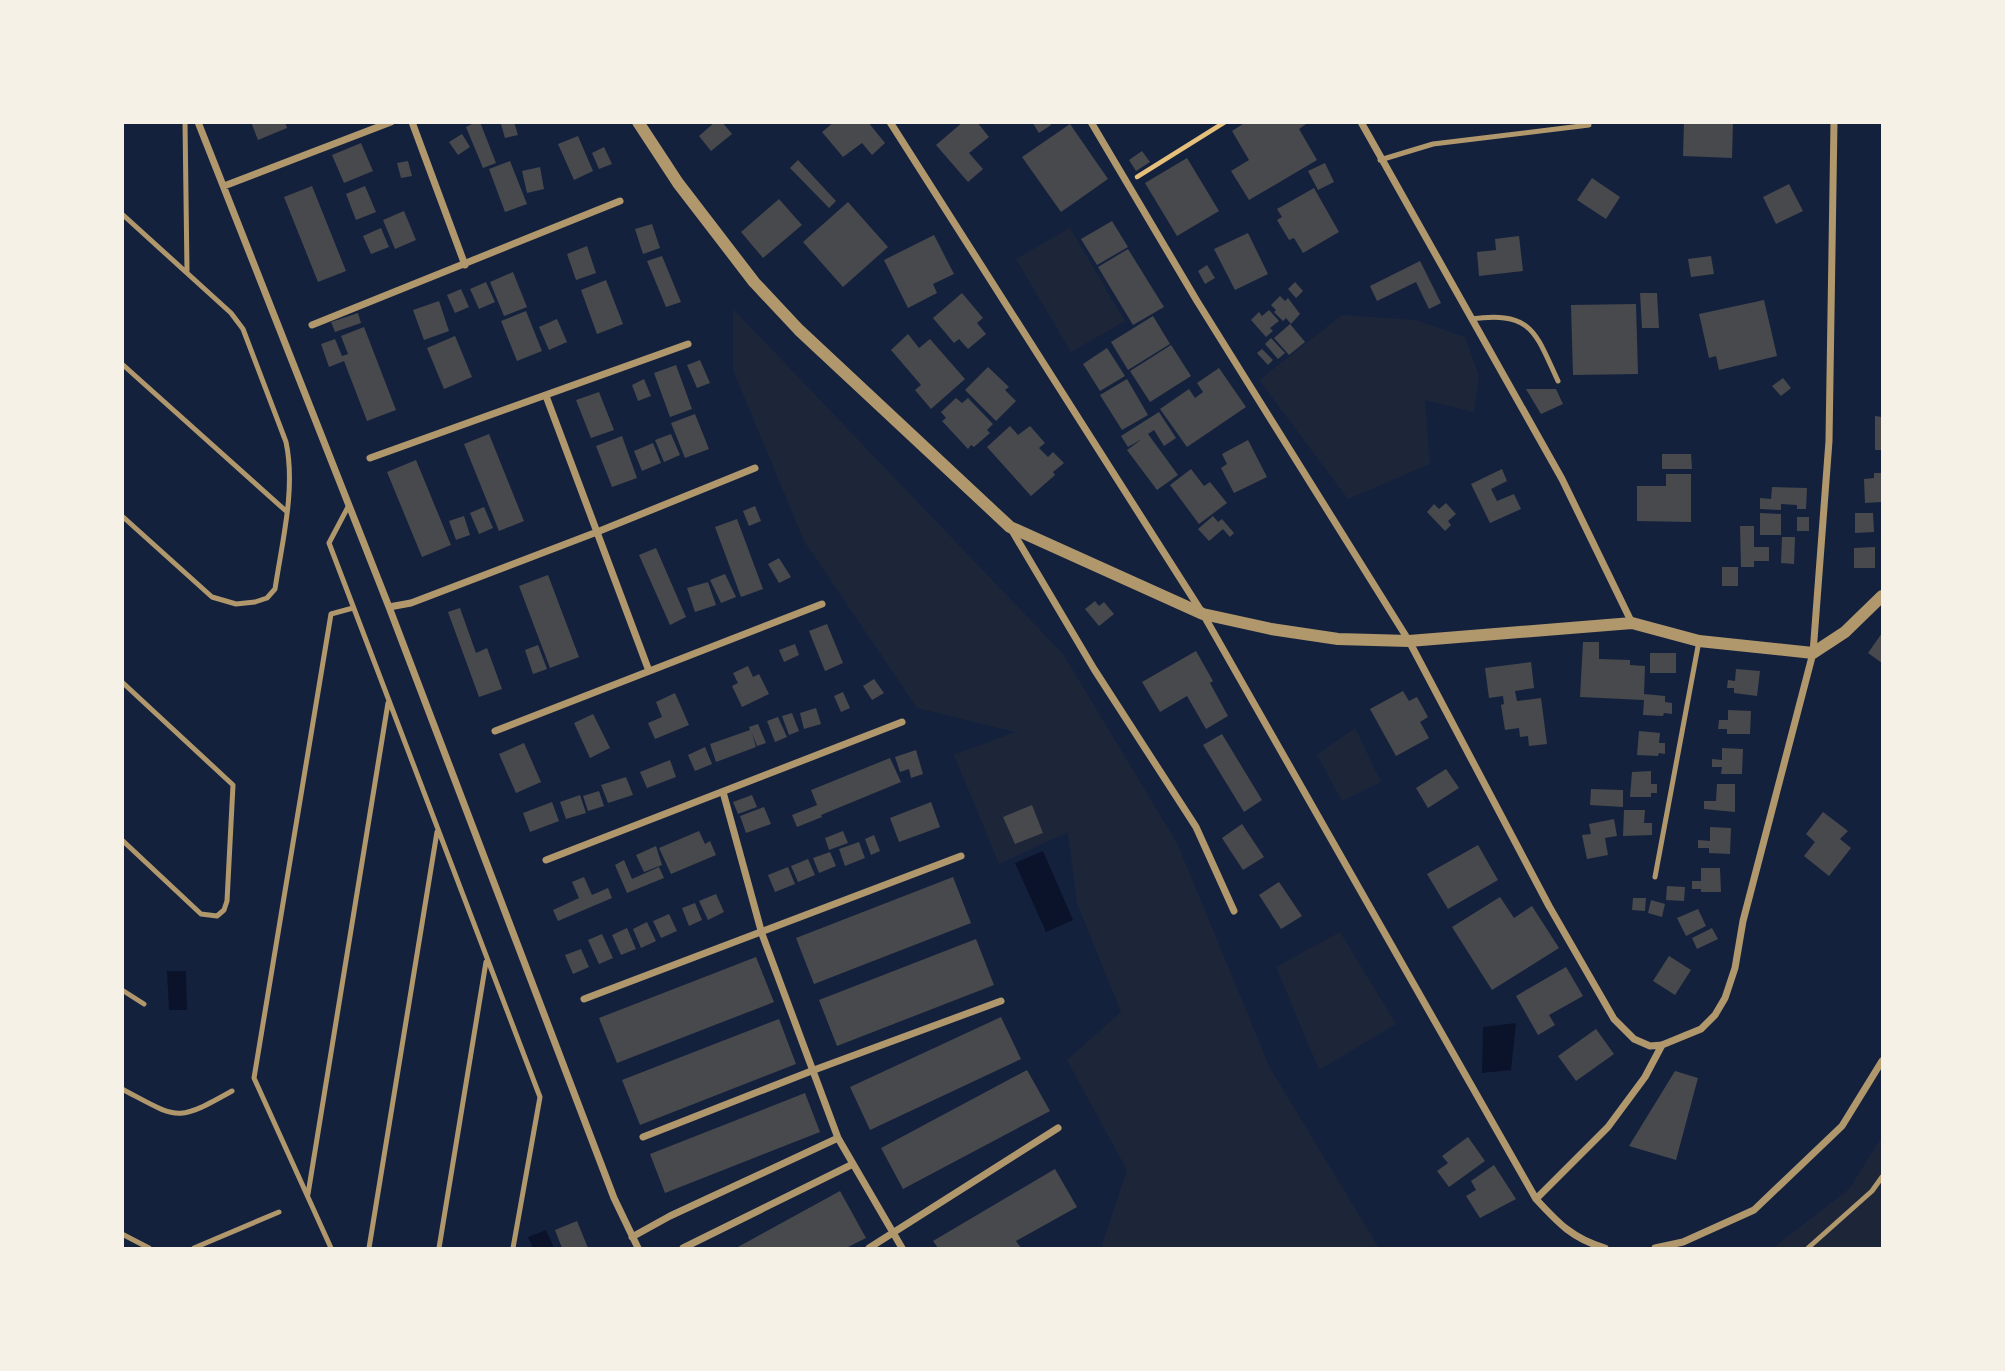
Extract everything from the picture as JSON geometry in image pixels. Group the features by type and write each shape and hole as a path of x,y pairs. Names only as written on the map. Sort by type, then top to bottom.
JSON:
{"street":[{"path":"198,122 389,607 599,1161 638,1248"},
{"path":"224,186 391,122"},
{"path":"412,122 465,265"},
{"path":"638,122 678,183 754,282 799,330 1010,527 1094,669 1196,827 1234,911"},
{"path":"890,122 1203,614 1536,1199 1562,1227 1588,1243 1605,1248"},
{"path":"1091,122 1197,301 1409,641 1549,906 1614,1019 1634,1039 1650,1046 1662,1045 1701,1030 1715,1015 1725,998 1735,968 1743,921 1813,653 1829,441 1834,122"},
{"path":"1361,122 1562,479 1632,623"},
{"path":"312,326 620,201"},
{"path":"370,458 688,344"},
{"path":"546,396 649,671"},
{"path":"389,607 411,603 755,468"},
{"path":"1010,527 1203,614 1271,629 1338,639 1409,641 1632,623 1699,641 1813,653 1845,632 1882,596"},
{"path":"495,731 822,604"},
{"path":"546,860 902,722"},
{"path":"723,792 762,933 838,1138 902,1248"},
{"path":"584,999 961,856"},
{"path":"643,1137 1001,1001"},
{"path":"1536,1199 1608,1126 1644,1077 1662,1045"},
{"path":"1655,1248 1683,1242 1754,1210 1842,1126 1882,1061"},
{"path":"869,1248 1058,1128"},
{"path":"632,1237 670,1216 838,1138"},
{"path":"683,1248 853,1164"}],"lane":[{"path":"186,122 187,271"},
{"path":"1380,160 1433,144 1589,125"},
{"path":"122,214 187,271 231,313 243,329 286,442 290,461 275,589 267,598 236,604 212,597 122,516"},
{"path":"1471,319 1490,316 1511,318 1529,326 1558,381"},
{"path":"122,364 286,510"},
{"path":"349,505 329,543 540,1097 513,1248"},
{"path":"331,1248 254,1078 331,614 353,608"},
{"path":"1655,877 1699,641"},
{"path":"122,682 233,785 228,901 224,910 217,916 201,914 122,840"},
{"path":"307,1196 388,700"},
{"path":"369,1248 438,829"},
{"path":"439,1248 487,959"},
{"path":"122,990 144,1004"},
{"path":"122,1088 173,1114 196,1111 232,1091"},
{"path":"1808,1248 1872,1191 1882,1178"},
{"path":"194,1248 279,1212"},
{"path":"122,1234 149,1248"}],"path":[{"path":"1126,183 1225,122"}],"shaded area":[{"path":"1070,228 1125,321 1071,352 1016,259"},
{"path":"733,309 1063,654 1177,843 1270,1068 1379,1248 1101,1248 1127,1170 1067,1060 1121,1012 1077,903 1068,832 999,864 954,755 1015,732 917,708 804,541 733,370"},
{"path":"1342,315 1415,320 1465,337 1479,376 1474,412 1425,400 1430,464 1348,499 1259,380"},
{"path":"1355,728 1381,782 1342,801 1317,755"},
{"path":"1043,851 1073,920 1046,932 1015,863"},
{"path":"1340,932 1396,1024 1319,1070 1276,967"},
{"path":"167,971 186,971 187,1010 169,1010"},
{"path":"1516,1023 1511,1070 1482,1073 1483,1027"},
{"path":"1882,1137 1882,1248 1773,1248 1849,1189"},
{"path":"546,1230 554,1248 533,1248 528,1237"}],"building":[{"path":"251,122 285,122 287,128 258,140"},
{"path":"480,122 496,163 483,168 466,127"},
{"path":"514,122 518,135 505,138 501,124"},
{"path":"715,122 722,122 732,134 711,151 699,136"},
{"path":"834,122 868,122 885,143 872,155 862,143 843,157 822,132"},
{"path":"963,122 977,122 989,137 969,153 983,169 968,182 936,145"},
{"path":"1032,122 1050,122 1051,125 1039,133"},
{"path":"1246,122 1309,122 1299,129 1317,160 1249,200 1231,171 1249,160 1232,131"},
{"path":"1684,122 1733,122 1732,158 1683,156"},
{"path":"1070,124 1108,179 1061,212 1022,157"},
{"path":"462,134 470,147 458,155 449,142"},
{"path":"578,136 593,171 574,180 558,144"},
{"path":"361,143 373,171 344,183 332,155"},
{"path":"604,147 612,164 599,169 592,153"},
{"path":"1142,151 1150,162 1136,171 1129,160"},
{"path":"1187,158 1219,211 1177,236 1145,183"},
{"path":"798,160 836,201 829,208 790,168"},
{"path":"408,161 412,176 401,178 397,163"},
{"path":"510,161 527,204 505,212 489,169"},
{"path":"1325,163 1334,182 1318,190 1308,171"},
{"path":"540,167 544,189 527,193 522,171"},
{"path":"1592,178 1620,197 1606,219 1577,200"},
{"path":"1789,184 1803,211 1776,224 1763,197"},
{"path":"312,186 346,271 318,282 284,197"},
{"path":"365,186 376,212 356,220 346,194"},
{"path":"1314,188 1339,232 1303,253 1294,238 1289,240 1277,220 1282,217 1277,209"},
{"path":"779,199 802,225 763,258 741,232"},
{"path":"848,202 888,247 843,287 803,242"},
{"path":"404,211 416,240 395,249 383,220"},
{"path":"1112,221 1128,247 1097,265 1081,239"},
{"path":"652,224 660,248 643,254 635,229"},
{"path":"381,228 389,247 371,254 363,236"},
{"path":"1248,233 1268,274 1235,290 1214,249"},
{"path":"934,235 954,274 933,284 937,293 908,308 884,260"},
{"path":"1519,236 1523,271 1479,276 1477,252 1496,250 1495,239"},
{"path":"587,246 596,273 576,280 567,254"},
{"path":"1128,249 1164,307 1133,325 1098,267"},
{"path":"662,256 681,302 666,307 647,261"},
{"path":"1711,256 1714,274 1691,277 1688,259"},
{"path":"1420,261 1441,303 1429,309 1416,282 1377,301 1370,286"},
{"path":"1207,265 1215,278 1205,284 1198,271"},
{"path":"513,272 527,307 504,316 490,282"},
{"path":"606,280 623,324 597,334 581,290"},
{"path":"486,282 495,302 479,309 470,289"},
{"path":"1295,282 1303,291 1296,298 1288,289"},
{"path":"461,289 469,307 455,313 447,295"},
{"path":"962,293 983,318 977,323 986,334 968,349 959,339 954,343 933,318"},
{"path":"1640,293 1657,293 1659,328 1642,328"},
{"path":"1280,296 1285,301 1288,298 1300,314 1291,324 1286,318 1283,321 1271,305"},
{"path":"1764,300 1777,356 1719,370 1716,356 1709,358 1699,314"},
{"path":"439,301 449,331 424,340 413,310"},
{"path":"1636,304 1638,374 1573,375 1571,305"},
{"path":"1269,310 1279,321 1270,328 1273,331 1266,337 1251,320 1259,312 1262,316"},
{"path":"526,311 542,351 517,361 501,321"},
{"path":"358,313 361,323 335,332 331,322"},
{"path":"1153,316 1170,344 1128,370 1111,342"},
{"path":"557,319 567,342 549,350 539,327"},
{"path":"1290,324 1305,342 1289,355 1274,338"},
{"path":"364,327 396,410 367,421 344,361 329,367 321,344 335,339 342,356 348,354 341,336"},
{"path":"908,334 919,348 930,339 965,379 931,409 915,390 921,385 891,350"},
{"path":"455,336 472,377 444,389 427,348"},
{"path":"1271,338 1285,353 1278,359 1265,344"},
{"path":"1171,345 1191,376 1150,402 1130,371"},
{"path":"1107,348 1125,376 1100,391 1083,364"},
{"path":"1262,349 1273,360 1268,365 1257,353"},
{"path":"700,360 710,383 697,388 687,365"},
{"path":"676,365 692,409 670,417 654,373"},
{"path":"988,367 1009,387 1005,390 1016,401 996,421 965,390"},
{"path":"1219,368 1246,407 1187,447 1160,409 1189,389 1195,398 1203,392 1197,383"},
{"path":"1783,378 1791,388 1781,396 1772,386"},
{"path":"644,379 651,396 638,401 632,385"},
{"path":"1127,379 1148,415 1122,430 1100,395"},
{"path":"1526,389 1556,389 1563,404 1541,414"},
{"path":"599,392 614,430 591,438 576,400"},
{"path":"956,398 962,403 968,398 993,424 987,430 990,433 968,449 942,421 946,418 941,412"},
{"path":"1159,412 1176,438 1164,446 1154,430 1148,434 1178,475 1157,490 1127,450 1142,439 1128,447 1121,436"},
{"path":"695,414 709,449 685,458 671,423"},
{"path":"1875,416 1882,417 1882,450 1875,450"},
{"path":"1010,426 1018,435 1030,426 1045,443 1039,448 1048,457 1053,452 1064,463 1053,472 1055,475 1031,496 987,447"},
{"path":"489,434 524,521 499,531 464,444"},
{"path":"671,434 680,455 664,462 655,440"},
{"path":"622,436 637,478 612,487 596,446"},
{"path":"1248,440 1267,477 1234,493 1221,468 1227,464 1222,454"},
{"path":"653,443 661,463 642,471 634,451"},
{"path":"1662,454 1691,454 1692,469 1662,469"},
{"path":"416,460 451,545 422,557 387,472"},
{"path":"1191,469 1204,486 1210,482 1227,503 1199,524 1170,485"},
{"path":"1502,469 1507,481 1491,489 1497,501 1514,494 1521,509 1490,523 1471,484"},
{"path":"1874,473 1882,473 1882,502 1865,503 1864,479 1874,478"},
{"path":"1666,474 1691,474 1691,522 1637,521 1637,486 1666,486"},
{"path":"1772,487 1807,488 1806,509 1797,509 1797,505 1781,504 1781,510 1760,509 1760,498 1771,499"},
{"path":"1446,503 1456,514 1448,521 1451,525 1445,531 1427,512 1434,504 1439,509"},
{"path":"755,506 761,521 749,526 743,511"},
{"path":"484,507 493,528 479,534 470,513"},
{"path":"1760,513 1781,514 1781,535 1760,535"},
{"path":"1855,513 1873,513 1874,532 1855,533"},
{"path":"464,516 470,535 456,540 449,521"},
{"path":"1213,516 1218,522 1222,519 1234,533 1230,537 1223,529 1209,541 1198,529"},
{"path":"1797,517 1809,517 1809,531 1797,531"},
{"path":"737,519 763,589 741,597 715,527"},
{"path":"1740,526 1754,526 1754,547 1769,547 1769,561 1754,561 1754,567 1741,567"},
{"path":"1782,537 1795,537 1794,564 1781,563"},
{"path":"1875,547 1875,568 1854,568 1854,548"},
{"path":"656,548 686,617 670,625 639,555"},
{"path":"779,558 791,577 779,583 768,564"},
{"path":"1722,567 1738,567 1738,586 1722,586"},
{"path":"725,574 736,597 721,603 710,580"},
{"path":"548,575 579,657 550,668 519,586"},
{"path":"708,582 716,605 695,612 687,588"},
{"path":"1095,601 1099,606 1104,602 1114,614 1099,626 1085,609"},
{"path":"460,608 476,653 487,648 502,689 479,697 448,612"},
{"path":"827,624 843,663 825,671 809,631"},
{"path":"1882,633 1882,663 1868,653"},
{"path":"1583,642 1599,642 1599,659 1630,660 1630,665 1645,666 1644,694 1665,696 1665,702 1672,703 1672,714 1643,715 1644,700 1580,697"},
{"path":"795,644 799,655 784,662 779,650"},
{"path":"538,645 547,669 533,674 525,650"},
{"path":"1196,651 1228,716 1206,729 1187,696 1160,712 1142,682"},
{"path":"1650,653 1676,653 1676,673 1650,673"},
{"path":"1531,662 1534,688 1515,691 1517,701 1541,698 1547,744 1529,746 1528,736 1520,737 1519,728 1505,730 1501,705 1504,704 1503,696 1489,698 1485,668"},
{"path":"748,666 753,677 759,674 769,694 742,707 732,686 738,683 733,673"},
{"path":"1736,669 1760,671 1757,696 1734,693 1734,688 1727,688 1728,680 1735,681"},
{"path":"874,679 884,693 872,700 863,686"},
{"path":"1403,691 1409,701 1417,697 1428,717 1420,722 1429,738 1396,756 1370,709"},
{"path":"843,692 850,708 841,712 834,696"},
{"path":"675,693 689,725 655,739 648,723 662,717 656,702"},
{"path":"816,708 821,724 804,729 800,713"},
{"path":"1728,710 1751,711 1750,734 1727,734 1727,729 1718,729 1719,720 1728,720"},
{"path":"792,713 799,731 789,735 782,716"},
{"path":"593,714 610,748 590,758 574,723"},
{"path":"778,717 787,737 775,742 767,721"},
{"path":"758,724 766,743 757,746 752,733 756,747 716,762 710,744 750,730 749,727"},
{"path":"1639,731 1660,733 1659,743 1665,743 1665,754 1637,755"},
{"path":"1222,734 1262,800 1244,812 1203,745"},
{"path":"524,743 541,782 516,793 499,754"},
{"path":"705,747 712,764 695,771 688,755"},
{"path":"1722,748 1743,749 1742,774 1721,774 1722,767 1712,767 1712,759 1722,760"},
{"path":"916,750 923,774 911,778 909,769 900,772 895,757"},
{"path":"890,758 901,782 797,827 792,815 817,805 811,790"},
{"path":"670,760 676,777 647,788 640,772"},
{"path":"1446,769 1459,788 1428,808 1416,788"},
{"path":"1651,771 1651,784 1657,784 1657,793 1651,793 1651,797 1630,797 1632,772"},
{"path":"626,777 633,795 608,803 601,785"},
{"path":"1717,784 1735,784 1735,812 1704,809 1704,801 1716,801"},
{"path":"1591,789 1623,790 1623,807 1590,805"},
{"path":"599,791 604,806 588,811 583,796"},
{"path":"580,795 586,813 566,819 560,802"},
{"path":"752,795 757,807 738,814 733,802"},
{"path":"552,802 559,821 530,832 523,813"},
{"path":"931,802 940,827 899,842 890,818"},
{"path":"1032,805 1043,833 1015,844 1003,817"},
{"path":"764,807 771,824 746,833 740,816"},
{"path":"1624,810 1645,810 1644,823 1652,823 1652,835 1623,836"},
{"path":"1823,812 1848,831 1840,839 1851,848 1829,876 1804,856 1815,842 1806,834"},
{"path":"1614,819 1617,836 1605,838 1608,855 1587,859 1582,835 1591,834 1589,824"},
{"path":"1242,824 1264,857 1243,870 1222,838"},
{"path":"1710,827 1731,828 1730,854 1709,853 1709,848 1698,848 1698,840 1710,841"},
{"path":"699,831 705,844 710,841 716,855 671,874 659,848"},
{"path":"843,831 848,843 829,850 825,838"},
{"path":"874,835 880,851 871,855 865,839"},
{"path":"859,842 865,858 845,866 839,849"},
{"path":"1478,845 1498,880 1448,909 1427,874"},
{"path":"656,846 662,865 644,872 636,855"},
{"path":"830,852 836,866 819,873 813,858"},
{"path":"808,859 815,875 798,882 791,866"},
{"path":"624,860 632,879 659,867 664,878 627,893 615,865"},
{"path":"788,867 795,884 775,892 768,875"},
{"path":"1701,868 1720,868 1721,892 1692,889 1692,881 1701,881"},
{"path":"584,877 592,895 608,888 612,898 558,921 553,910 579,898 572,882"},
{"path":"953,877 971,923 814,984 796,938"},
{"path":"1279,882 1302,916 1281,929 1259,895"},
{"path":"1667,886 1685,887 1684,901 1666,900"},
{"path":"716,894 724,912 708,920 699,901"},
{"path":"1500,897 1514,918 1532,906 1559,948 1492,990 1452,927"},
{"path":"1633,898 1646,898 1645,911 1632,910"},
{"path":"1651,900 1665,904 1662,917 1648,913"},
{"path":"695,903 702,920 689,926 682,908"},
{"path":"1698,909 1706,926 1686,936 1677,918"},
{"path":"669,914 677,931 661,938 653,921"},
{"path":"647,922 656,941 641,948 633,929"},
{"path":"627,928 636,949 621,955 612,935"},
{"path":"1712,928 1718,939 1697,949 1692,938"},
{"path":"602,934 613,958 599,964 588,940"},
{"path":"976,939 994,985 837,1046 819,1000"},
{"path":"581,949 589,967 573,974 565,955"},
{"path":"1669,956 1691,970 1675,995 1653,981"},
{"path":"756,957 774,1002 617,1063 599,1018"},
{"path":"1566,967 1583,996 1549,1015 1555,1025 1538,1035 1516,996"},
{"path":"1001,1017 1021,1059 870,1130 850,1087"},
{"path":"779,1019 796,1064 640,1125 622,1080"},
{"path":"1596,1029 1614,1054 1576,1081 1558,1056"},
{"path":"1027,1070 1050,1111 903,1189 881,1148"},
{"path":"1675,1071 1698,1078 1676,1160 1629,1146"},
{"path":"805,1093 820,1132 665,1193 650,1154"},
{"path":"1468,1137 1485,1161 1449,1187 1437,1171 1448,1163 1442,1156"},
{"path":"1494,1165 1516,1199 1480,1218 1466,1196 1476,1190 1471,1181"},
{"path":"1055,1169 1077,1207 1016,1241 1021,1248 938,1248 933,1241"},
{"path":"840,1191 866,1238 846,1248 736,1248"},
{"path":"577,1221 588,1248 562,1248 555,1230"}]}
